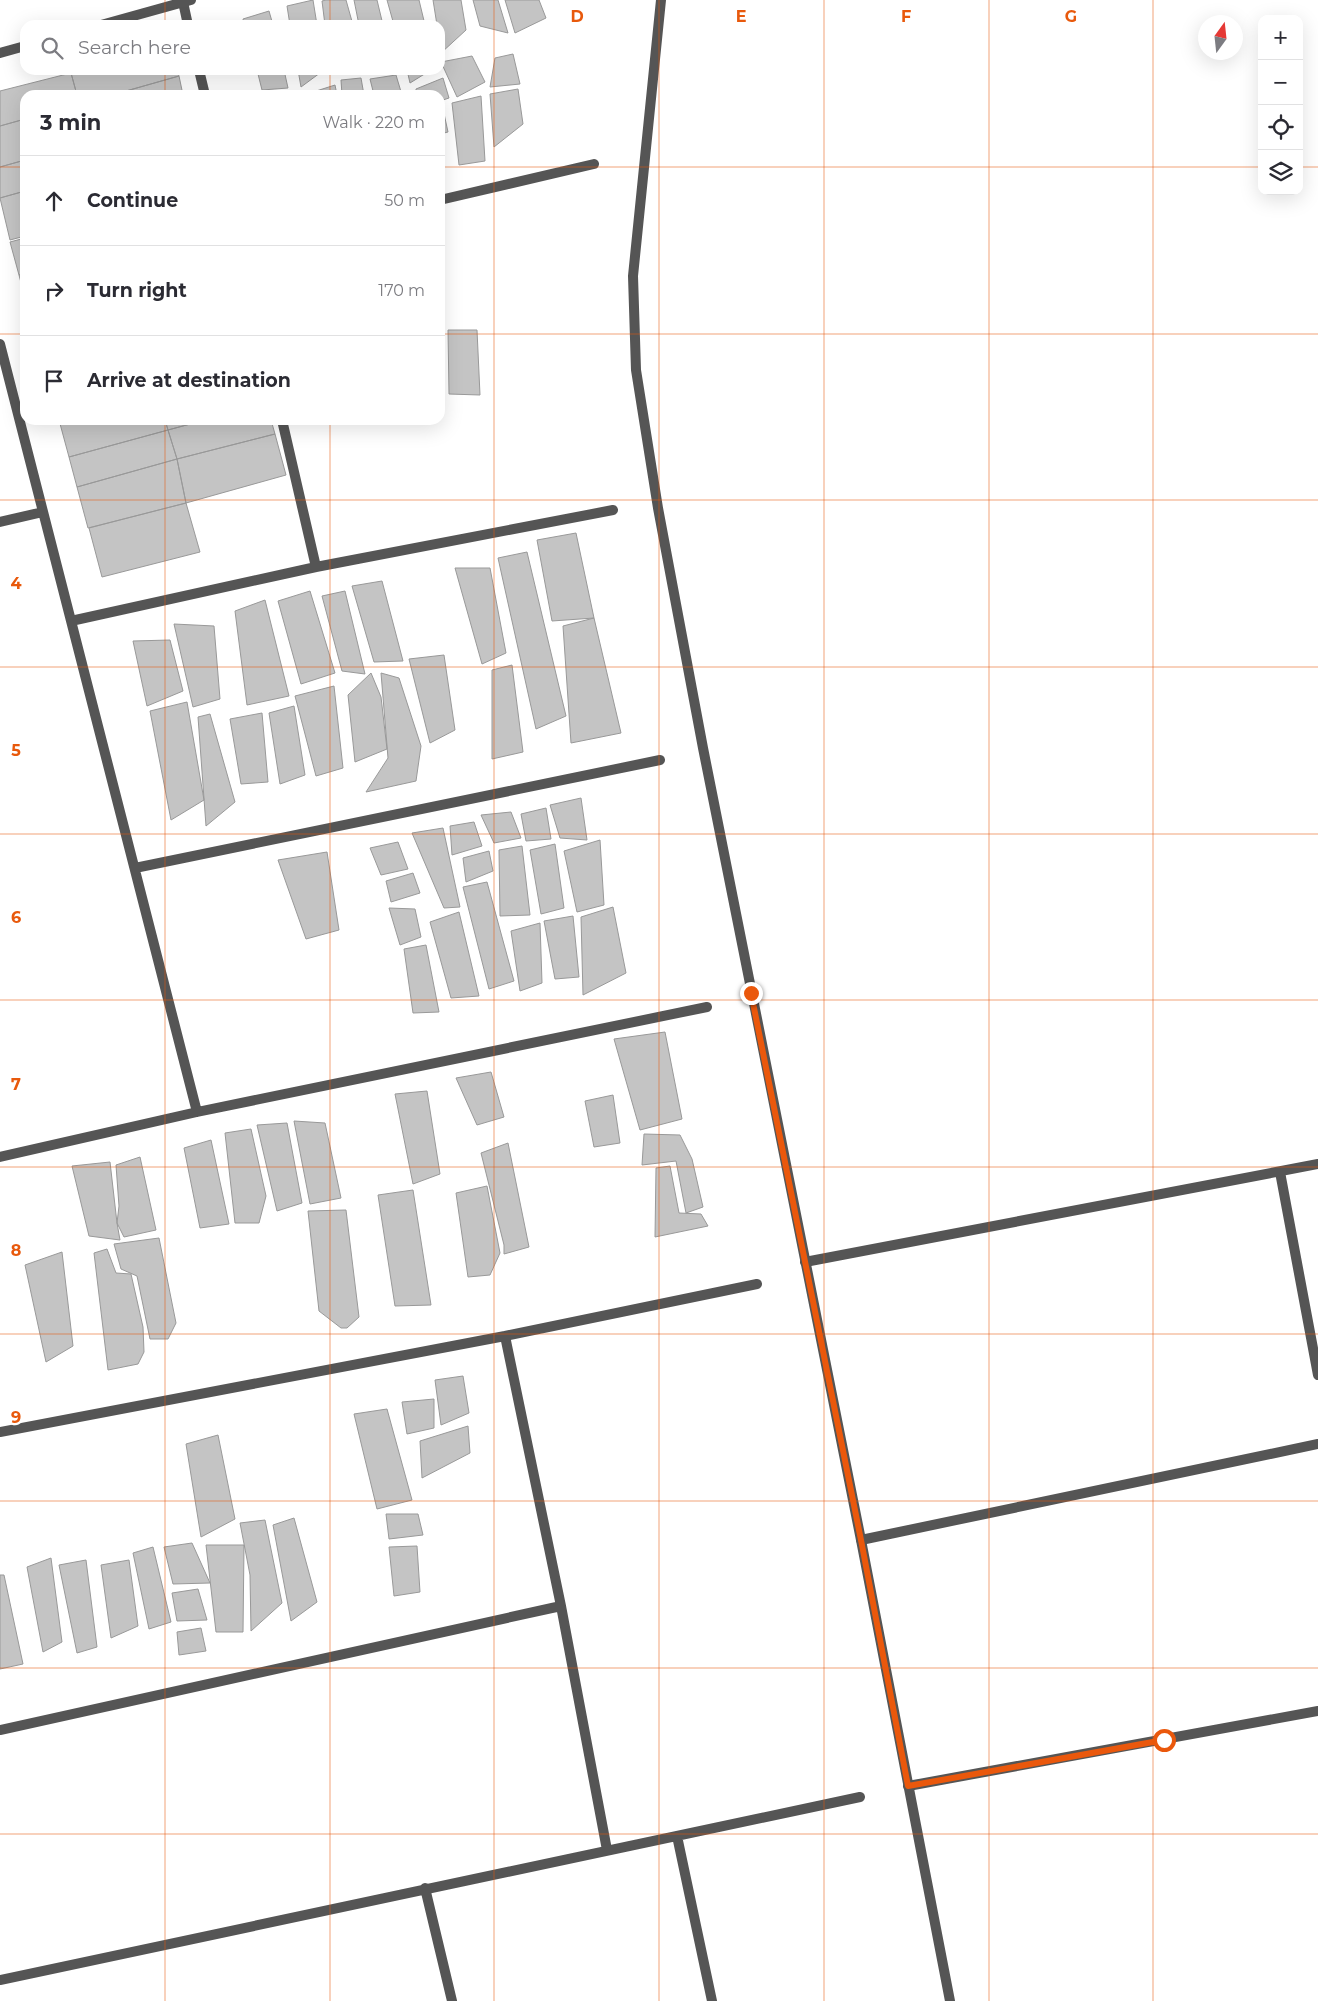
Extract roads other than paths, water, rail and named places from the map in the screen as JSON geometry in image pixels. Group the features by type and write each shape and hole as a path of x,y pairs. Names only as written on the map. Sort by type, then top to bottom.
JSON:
{"street":[{"path":"661,0 633,276 636,370 658,508 701,738 861,1540 950,2001"},
{"path":"119,20 187,1 188,20"},
{"path":"0,53 20,47"},
{"path":"200,75 204,90"},
{"path":"445,199 594,164"},
{"path":"0,344 20,422"},
{"path":"21,425 197,1112"},
{"path":"283,425 316,566"},
{"path":"71,620 316,566 613,510"},
{"path":"0,522 43,512"},
{"path":"135,868 660,760"},
{"path":"0,1157 197,1112 707,1007"},
{"path":"805,1262 1318,1164"},
{"path":"1280,1172 1318,1375"},
{"path":"0,1432 505,1336 756,1284"},
{"path":"505,1336 561,1606 607,1850"},
{"path":"861,1540 1318,1444"},
{"path":"0,1730 561,1606"},
{"path":"908,1786 1318,1711"},
{"path":"0,1980 425,1888 860,1797"},
{"path":"677,1836 712,2001"},
{"path":"425,1888 452,2001"}]}
